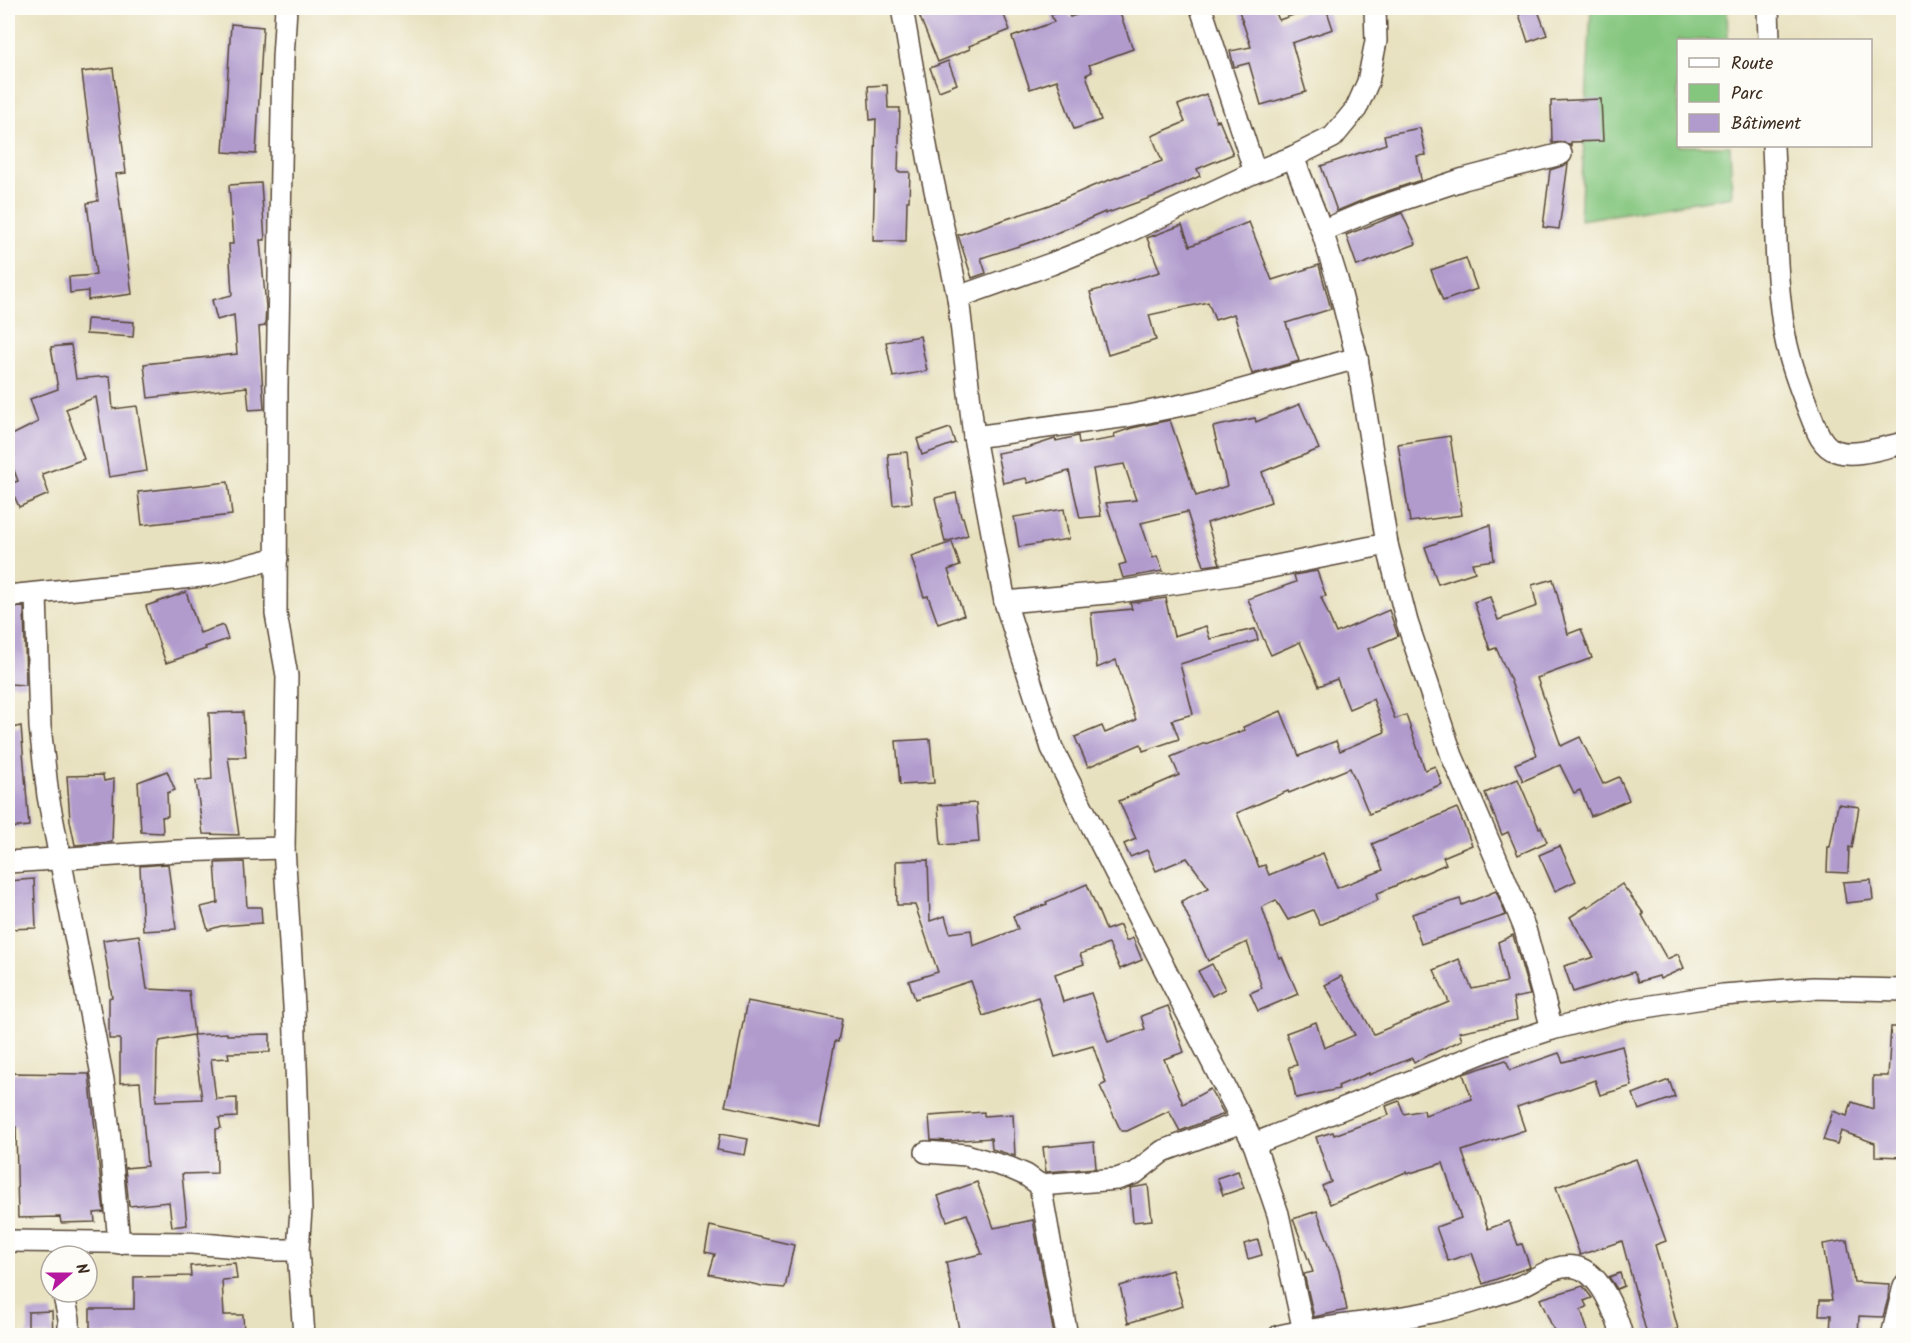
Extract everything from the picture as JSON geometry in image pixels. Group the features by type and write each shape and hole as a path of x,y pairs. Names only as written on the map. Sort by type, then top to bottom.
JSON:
{"street":[{"path":"286,8 277,374 276,614 287,676 284,848 297,1089 301,1210 298,1250 304,1335"},
{"path":"902,8 929,162 958,297 975,437 1005,602 1052,748 1254,1144 1278,1214 1304,1333"},
{"path":"1201,8 1255,172"},
{"path":"958,297 1104,243 1333,137 1356,109 1368,82 1376,41 1375,8"},
{"path":"1768,8 1768,39"},
{"path":"1773,147 1776,250 1783,325 1796,376 1814,423 1824,443 1834,451 1843,453 1861,452 1904,443"},
{"path":"1322,231 1374,209 1464,179 1561,154"},
{"path":"1293,157 1322,231 1357,358 1387,544 1407,622 1452,756 1525,929 1552,1029"},
{"path":"975,437 1128,416 1192,403 1357,358"},
{"path":"1005,602 1118,592 1236,574 1387,544"},
{"path":"8,596 211,575 277,558"},
{"path":"36,594 40,727 48,796 103,1080 119,1243"},
{"path":"8,862 178,851 284,848"},
{"path":"1254,1144 1499,1046 1552,1029 1626,1010 1723,995 1813,988 1904,990"},
{"path":"926,1152 966,1155 1010,1168 1040,1185 1117,1179 1135,1173 1163,1151 1242,1122"},
{"path":"1040,1185 1067,1335"},
{"path":"8,1241 39,1247"},
{"path":"99,1246 119,1243 192,1243 298,1250"},
{"path":"1279,1335 1403,1318 1470,1303 1517,1287 1558,1268 1576,1267 1593,1277 1611,1302 1622,1335"},
{"path":"1892,1335 1904,1286"},
{"path":"65,1304 69,1327"},
{"path":"69,1327 72,1304"}],"green space":[{"path":"1591,8 1727,8 1728,39 1677,39 1677,147 1730,147 1732,196 1580,220"}],"building":[{"path":"938,8 1001,8 1010,30 969,46 970,49 938,62 919,15"},
{"path":"1097,8 1118,8 1133,49 1089,65 1092,72 1086,75 1101,120 1074,129 1057,80 1030,89 1012,37 1054,22 1051,15 1066,9 1070,17"},
{"path":"1249,8 1274,8 1279,20 1313,8 1326,8 1333,29 1292,43 1306,92 1261,105 1249,63 1234,67 1230,51 1251,47 1239,11"},
{"path":"1537,8 1547,35 1528,42 1518,11"},
{"path":"231,24 263,27 256,154 223,152"},
{"path":"948,61 957,84 939,91 930,68"},
{"path":"113,68 126,173 116,174 132,294 88,300 88,291 70,293 69,277 96,275 87,203 98,201 82,72"},
{"path":"887,85 888,108 900,108 898,172 910,172 906,241 873,241 876,119 870,120 868,86"},
{"path":"1206,94 1216,121 1219,120 1233,154 1197,169 1200,176 1158,195 1105,214 1105,212 1047,237 981,258 986,273 972,278 958,235 1049,205 1162,161 1152,136 1185,122 1178,105"},
{"path":"1601,99 1603,141 1571,142 1571,146 1564,142 1552,143 1551,101"},
{"path":"1420,128 1426,155 1417,156 1421,180 1337,211 1321,166 1386,144 1384,135"},
{"path":"1568,164 1559,229 1543,227 1550,170"},
{"path":"261,183 265,240 260,240 266,307 265,326 259,327 264,409 249,410 247,387 148,398 144,364 237,354 234,315 217,320 212,300 232,295 229,244 233,244 229,185"},
{"path":"1402,213 1416,244 1357,266 1346,235"},
{"path":"1249,222 1272,280 1319,265 1331,309 1286,323 1299,361 1252,374 1234,314 1215,320 1208,302 1149,315 1156,340 1108,355 1090,292 1160,272 1147,238 1182,225 1190,246"},
{"path":"1466,258 1477,289 1443,301 1431,270"},
{"path":"87,319 134,322 133,337 86,334"},
{"path":"920,336 927,371 893,377 886,342"},
{"path":"71,345 76,379 110,376 113,409 137,406 147,471 109,477 96,397 66,409 84,459 42,474 49,494 19,507 9,484 18,481 8,454 8,437 38,422 30,399 58,389 51,347"},
{"path":"1300,404 1319,449 1262,472 1271,502 1207,523 1220,564 1204,566 1187,512 1141,523 1153,558 1157,556 1163,571 1123,578 1119,565 1126,563 1106,503 1136,500 1124,464 1093,469 1101,516 1080,518 1069,471 1028,483 1026,478 1003,483 997,453 1078,436 1079,444 1115,438 1114,434 1132,428 1170,420 1196,496 1227,486 1213,427 1255,418 1256,422"},
{"path":"950,428 955,443 922,455 917,439"},
{"path":"1450,436 1462,515 1410,522 1398,444"},
{"path":"907,452 912,503 893,505 888,454"},
{"path":"228,482 232,515 142,525 138,492"},
{"path":"956,493 968,535 945,542 935,498"},
{"path":"1064,509 1069,539 1019,547 1014,517"},
{"path":"1490,525 1494,560 1472,563 1475,572 1438,584 1425,547"},
{"path":"952,542 960,566 948,570 964,615 938,624 928,596 924,597 911,556"},
{"path":"1317,571 1326,596 1321,597 1336,633 1389,610 1398,636 1368,649 1395,719 1406,715 1425,770 1435,766 1442,784 1369,814 1350,768 1237,813 1259,867 1265,865 1269,875 1323,853 1337,888 1383,870 1372,844 1457,808 1472,845 1443,857 1446,864 1376,894 1378,900 1320,925 1313,910 1288,920 1276,900 1262,907 1279,958 1282,957 1298,994 1258,1011 1250,993 1262,988 1247,942 1208,961 1181,901 1209,888 1187,858 1156,871 1147,850 1130,857 1124,844 1136,839 1119,801 1179,775 1171,757 1245,730 1243,727 1281,711 1299,756 1336,741 1340,751 1385,732 1373,699 1349,709 1337,679 1319,686 1300,642 1271,655 1263,638 1248,599 1296,582 1294,575"},
{"path":"1553,579 1568,634 1581,629 1592,658 1537,678 1561,746 1580,737 1603,784 1619,777 1629,800 1591,816 1580,790 1574,793 1560,765 1523,781 1515,764 1537,755 1510,679 1496,648 1490,650 1474,602 1490,597 1498,620 1537,606 1532,585"},
{"path":"186,592 200,633 223,625 228,639 166,663 146,606"},
{"path":"1166,598 1174,636 1206,626 1210,639 1255,629 1258,640 1180,664 1193,714 1172,720 1179,739 1143,751 1141,744 1088,767 1075,737 1102,726 1105,733 1136,720 1116,660 1097,668 1091,613 1132,609 1130,603"},
{"path":"24,607 26,685 8,684 8,608"},
{"path":"243,712 246,757 228,757 239,835 203,834 196,781 212,779 209,713"},
{"path":"21,726 29,826 8,828 8,729"},
{"path":"930,739 934,783 900,785 896,741"},
{"path":"167,771 175,790 167,793 168,816 162,817 163,833 141,832 138,782"},
{"path":"103,775 104,781 114,779 112,842 75,845 70,821 67,776"},
{"path":"1518,779 1547,842 1518,855 1508,832 1502,835 1485,793"},
{"path":"976,803 979,842 941,845 938,805"},
{"path":"1838,804 1859,807 1852,848 1849,847 1848,873 1827,872 1828,847 1830,847"},
{"path":"1560,846 1576,881 1555,891 1539,855"},
{"path":"928,860 930,921 945,916 950,933 971,930 973,946 1018,929 1013,916 1047,904 1046,902 1087,884 1106,930 1120,925 1126,941 1133,938 1142,960 1120,969 1109,944 1080,954 1084,964 1055,974 1063,1002 1091,993 1108,1042 1145,1029 1141,1016 1168,1006 1184,1052 1164,1059 1183,1104 1210,1089 1224,1114 1180,1131 1169,1111 1127,1131 1121,1131 1100,1086 1106,1083 1093,1046 1055,1057 1038,997 983,1016 971,981 915,999 909,981 938,972 915,905 897,905 896,861"},
{"path":"244,862 247,907 261,907 262,923 221,926 208,930 201,907 218,903 215,863"},
{"path":"168,864 176,929 143,931 140,866"},
{"path":"34,879 36,928 8,929 8,881"},
{"path":"1871,880 1873,900 1846,903 1843,882"},
{"path":"1622,884 1644,914 1642,915 1667,959 1678,954 1684,968 1660,979 1659,976 1638,982 1634,972 1573,992 1564,966 1594,957 1570,917"},
{"path":"1496,891 1506,915 1421,944 1412,914 1460,899 1462,905"},
{"path":"139,935 147,989 189,991 194,1035 270,1034 270,1052 228,1053 229,1058 211,1059 216,1099 237,1098 237,1117 219,1118 221,1128 216,1129 217,1173 182,1174 187,1225 172,1227 169,1202 129,1206 125,1168 147,1166 140,1082 120,1083 120,1039 109,1039 109,998 112,997 103,940","holes":["193,1035 202,1099 156,1101 157,1051 160,1041"]},
{"path":"1513,935 1530,995 1513,998 1517,1020 1459,1032 1462,1040 1414,1062 1412,1058 1338,1086 1339,1089 1296,1098 1289,1067 1297,1065 1286,1033 1316,1022 1324,1048 1355,1035 1325,985 1341,976 1374,1034 1449,1002 1434,970 1459,959 1472,989 1507,982 1498,942"},
{"path":"1212,964 1225,989 1212,996 1198,971"},
{"path":"747,1001 842,1019 838,1042 835,1041 819,1126 725,1106"},
{"path":"1891,1027 1904,1027 1901,1122 1904,1123 1904,1157 1875,1156 1875,1143 1841,1131 1837,1144 1823,1140 1833,1111 1847,1116 1852,1102 1873,1109 1873,1076 1888,1076"},
{"path":"1622,1046 1632,1086 1600,1095 1595,1080 1517,1107 1525,1130 1462,1151 1488,1229 1509,1221 1518,1245 1522,1244 1530,1267 1483,1284 1472,1253 1448,1261 1436,1227 1461,1218 1443,1163 1407,1174 1406,1172 1330,1204 1322,1186 1331,1182 1316,1137 1333,1132 1334,1135 1389,1115 1386,1106 1399,1101 1404,1114 1424,1110 1425,1115 1472,1099 1463,1074 1506,1060 1510,1070 1559,1053 1563,1062"},
{"path":"8,1073 89,1074 104,1212 94,1213 95,1222 61,1223 60,1217 18,1218 16,1127 8,1127"},
{"path":"1669,1080 1675,1097 1639,1110 1633,1094"},
{"path":"984,1112 984,1116 1013,1114 1015,1156 992,1149 991,1138 931,1140 929,1116"},
{"path":"720,1134 748,1139 745,1155 717,1150"},
{"path":"1094,1142 1096,1168 1046,1172 1043,1147"},
{"path":"1636,1159 1666,1241 1655,1245 1678,1329 1654,1335 1647,1335 1622,1241 1580,1255 1556,1187"},
{"path":"1238,1171 1244,1188 1223,1195 1217,1178"},
{"path":"977,1182 994,1228 1033,1220 1054,1335 960,1335 946,1262 982,1254 967,1214 947,1221 938,1196"},
{"path":"1148,1185 1152,1220 1133,1222 1130,1188"},
{"path":"1317,1211 1339,1271 1347,1310 1314,1317 1304,1274 1313,1272 1293,1219"},
{"path":"710,1226 794,1245 785,1288 762,1286 709,1274 715,1254 705,1252"},
{"path":"1258,1240 1262,1255 1248,1259 1244,1244"},
{"path":"1847,1240 1854,1282 1889,1284 1888,1299 1883,1317 1859,1316 1858,1335 1830,1335 1831,1315 1819,1315 1820,1300 1832,1300 1823,1244"},
{"path":"235,1263 237,1279 222,1280 224,1315 243,1315 244,1335 90,1335 90,1309 134,1309 134,1277 191,1276 190,1266"},
{"path":"1172,1270 1183,1306 1128,1323 1120,1286"},
{"path":"1620,1273 1624,1286 1617,1289 1609,1277"},
{"path":"1583,1286 1592,1298 1584,1301 1587,1307 1581,1310 1589,1335 1556,1335 1540,1299"},
{"path":"52,1311 53,1335 28,1335 28,1312"}]}
